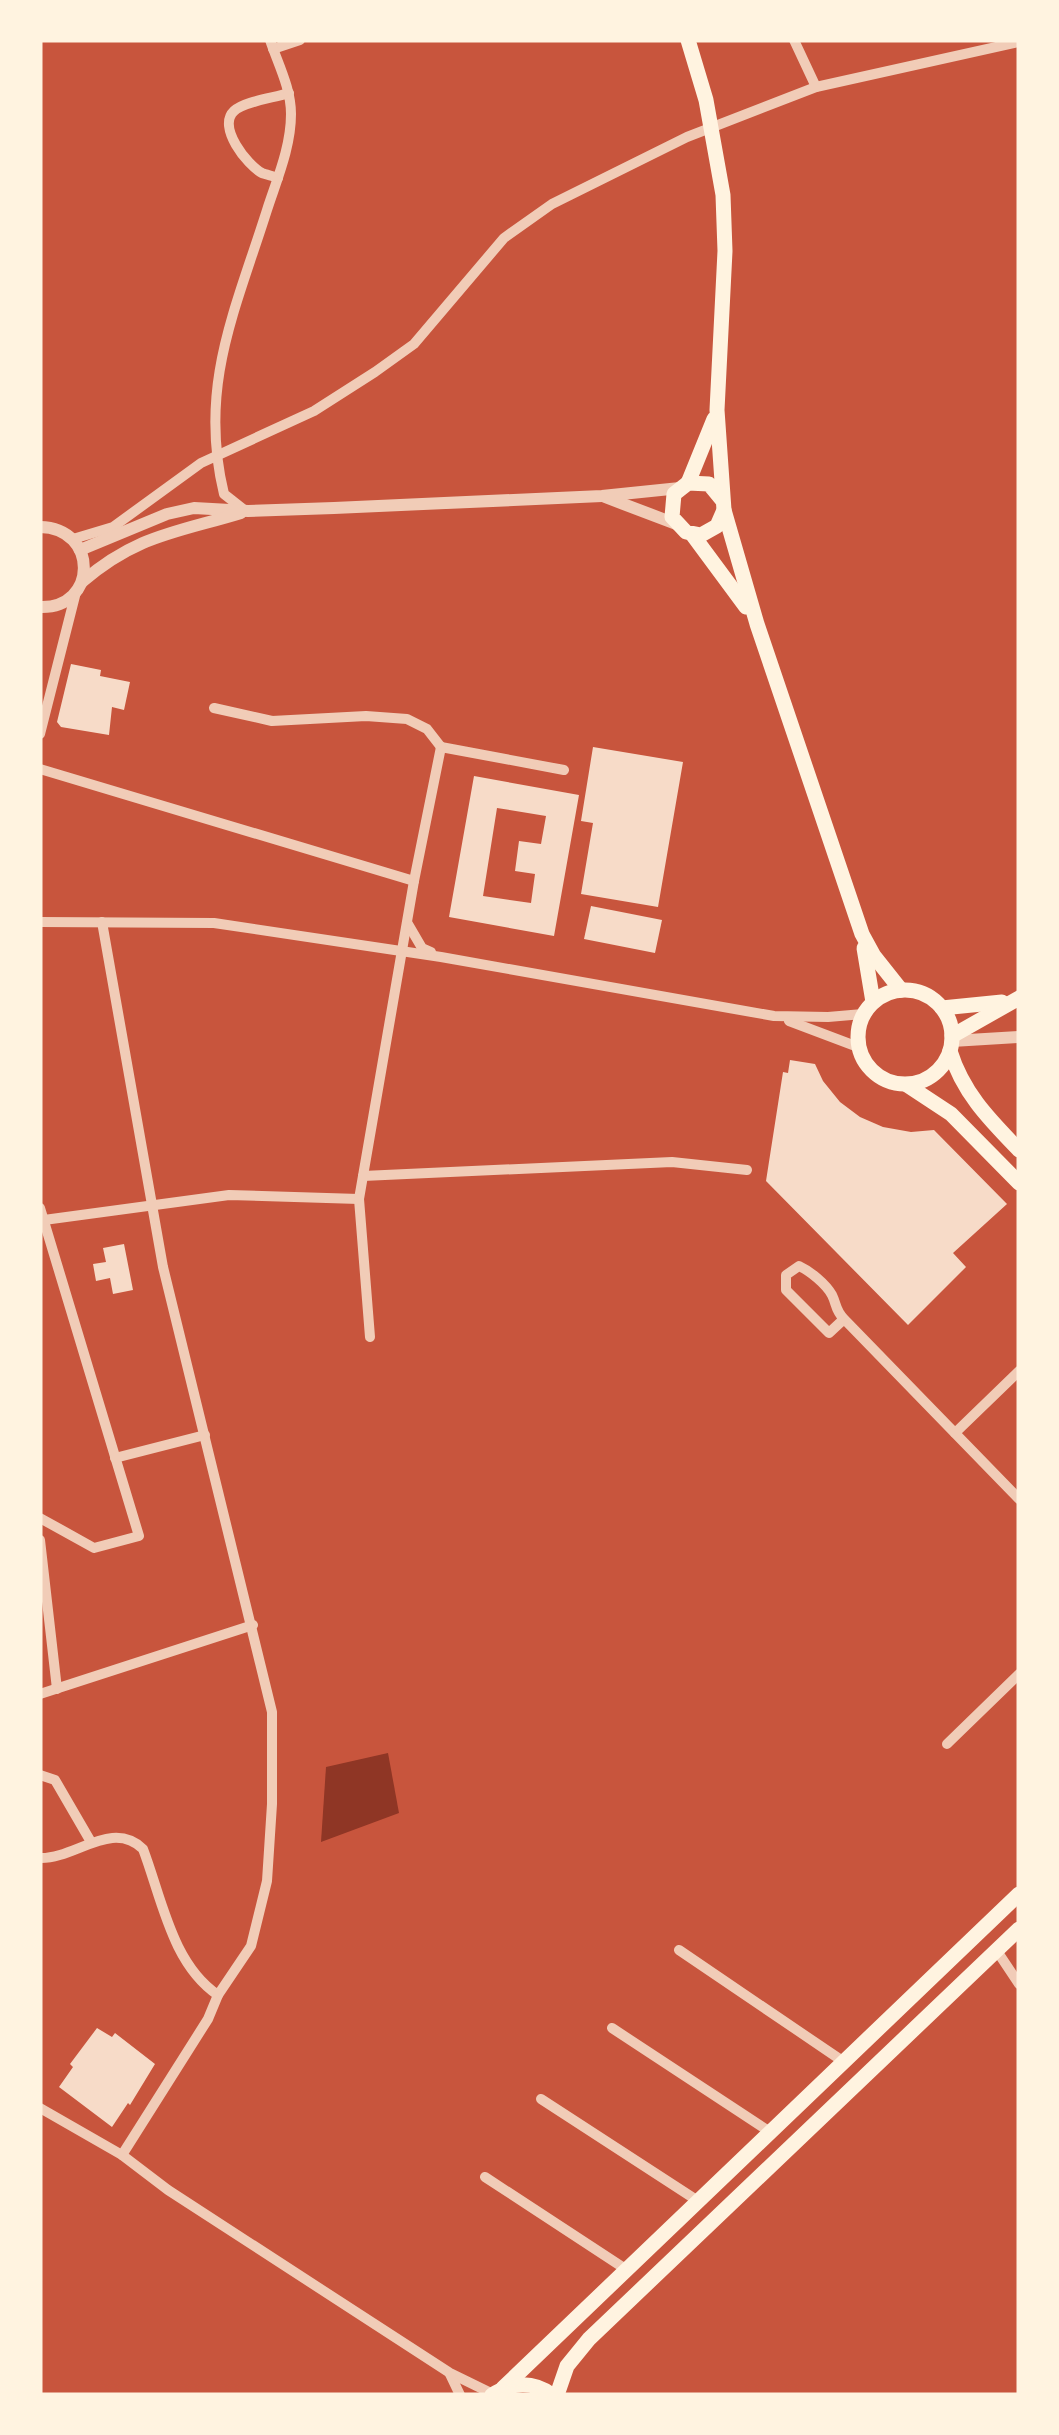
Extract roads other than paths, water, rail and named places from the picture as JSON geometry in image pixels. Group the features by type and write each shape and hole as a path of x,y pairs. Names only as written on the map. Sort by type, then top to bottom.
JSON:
{"main road":[{"path":"688,40 706,100 723,194 725,231 717,410 724,506 757,624 862,934 901,990"},
{"path":"717,410 684,485 671,501 676,524 692,534 729,580 757,624"},
{"path":"684,485 709,484 724,506"},
{"path":"692,534 717,526 724,506"},
{"path":"862,934 868,1008"},
{"path":"1015,1000 942,1008 917,991 886,994 868,1008 859,1024 858,1047 870,1070 881,1079 907,1085 951,1114 1019,1183"},
{"path":"907,1085 934,1075 951,1043 1015,1000"},
{"path":"942,1008 957,1074 972,1100 1019,1150"},
{"path":"496,2392 1019,1894"},
{"path":"496,2392 531,2385 554,2395 566,2366 589,2340 1019,1930"}],"street":[{"path":"248,511 230,502 224,494 213,413 220,364 287,150 289,93 271,44 300,40"},
{"path":"794,40 816,87"},
{"path":"77,544 114,527 217,454 332,400 414,344 504,238 552,204 687,137 816,87 1019,42"},
{"path":"278,178 262,174 246,161 229,128 230,118 235,110 289,93"},
{"path":"77,544 176,511 204,508 248,511 602,496 684,485"},
{"path":"602,496 676,524"},
{"path":"40,607 57,606 105,563 152,538 248,511"},
{"path":"40,527 53,528 77,544 84,570 40,734"},
{"path":"214,708 272,721 366,716 407,720 427,729 441,747 564,770"},
{"path":"370,1337 358,1199 441,747"},
{"path":"40,769 414,881"},
{"path":"40,922 214,924 441,957 774,1016 858,1047"},
{"path":"102,922 163,1267 272,1712 267,1881 251,1946 122,2155"},
{"path":"408,923 422,948 441,957"},
{"path":"774,1016 868,1008"},
{"path":"951,1043 1019,1038"},
{"path":"363,1176 672,1162 747,1170"},
{"path":"40,1518 94,1548 139,1536 42,1214 230,1195 358,1199"},
{"path":"844,1319 829,1332 786,1290 786,1274 799,1266 806,1268 831,1293 836,1311 844,1319 955,1433 1019,1499"},
{"path":"955,1433 1019,1371"},
{"path":"115,1458 204,1435"},
{"path":"40,1540 56,1689"},
{"path":"40,1694 253,1625"},
{"path":"947,1744 1019,1674"},
{"path":"40,1775 55,1780 91,1842"},
{"path":"40,1858 91,1842 134,1840 144,1849 185,1965 200,1984 218,1995"},
{"path":"679,1950 844,2062"},
{"path":"997,1951 1019,1984"},
{"path":"612,2028 770,2132"},
{"path":"542,2099 698,2200"},
{"path":"40,2108 122,2155 168,2190 450,2373 496,2392"},
{"path":"485,2177 626,2270"},
{"path":"450,2373 460,2395"}]}
